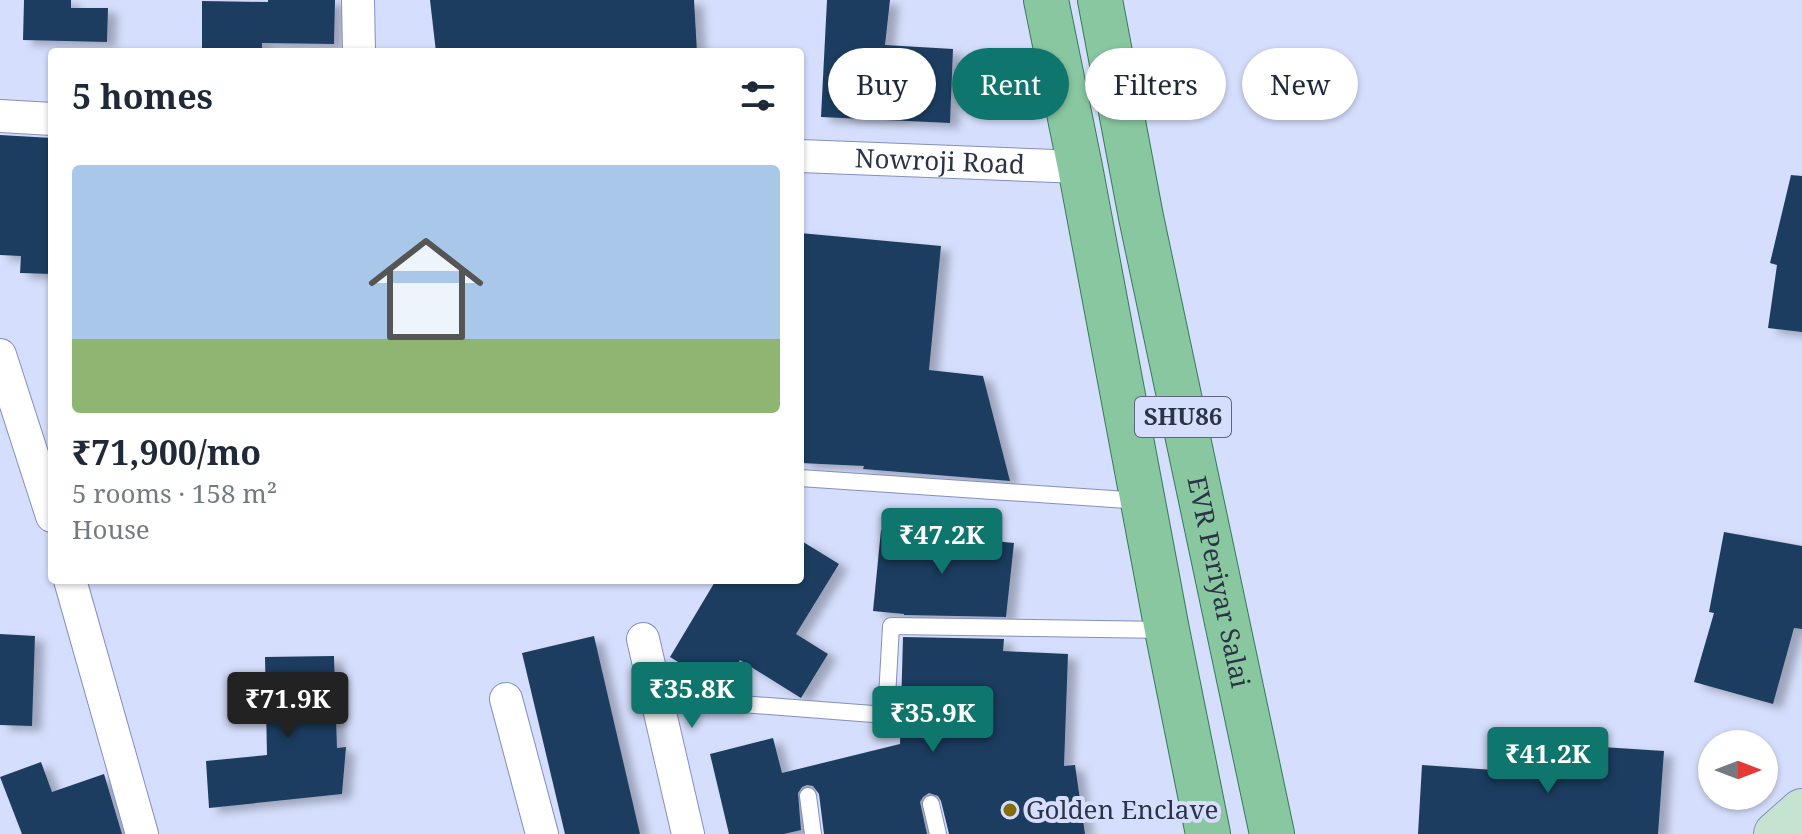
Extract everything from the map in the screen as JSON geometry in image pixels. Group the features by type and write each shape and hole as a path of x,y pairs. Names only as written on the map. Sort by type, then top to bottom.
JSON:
{"main road":[{"name":"SHU86","path":"1046,0 1208,834"},
{"name":"EVR Periyar Salai","path":"1100,0 1141,217 1272,834"}],"street":[{"path":"358,0 359,48"},
{"path":"0,116 48,119"},
{"name":"Nowroji Road","path":"804,156 1080,167"},
{"path":"0,355 48,504"},
{"path":"71,584 142,834"},
{"path":"643,639 688,834"},
{"path":"506,699 542,834"},
{"path":"1776,834 1802,811"}],"lane":[{"path":"804,478 1144,501"},
{"path":"703,701 886,715 891,626 1167,630"},
{"path":"808,796 813,834"},
{"path":"931,804 938,834"}],"building":[{"path":"24,0 71,0 71,8 108,8 107,42 23,40"},
{"path":"335,0 334,44 262,43 262,48 202,48 202,1"},
{"path":"430,0 694,0 697,48 436,48"},
{"path":"827,0 890,0 885,45 936,48 828,48 828,117 821,117"},
{"path":"936,48 952,49 950,123 886,120 936,120"},
{"path":"0,135 48,138 48,274 20,273 21,256 0,255"},
{"path":"1791,175 1802,176 1802,332 1768,328 1777,265 1770,263"},
{"path":"804,233 941,246 929,370 983,376 1010,481 863,469 864,466 804,463"},
{"path":"881,530 1014,543 1006,617 904,615 873,611"},
{"path":"1724,532 1802,546 1802,629 1794,628 1773,704 1694,682 1714,613 1709,612"},
{"path":"804,542 839,564 796,634 828,654 801,698 740,660 722,689 670,657 714,584 804,584"},
{"path":"0,634 35,636 32,726 0,725"},
{"path":"594,636 640,834 565,834 522,653"},
{"path":"903,637 1004,639 1003,651 1068,654 1064,766 1075,765 1085,834 949,834 941,801 938,796 929,793 920,802 927,834 824,834 819,794 813,786 807,785 798,793 801,830 784,834 729,834 710,754 773,738 782,773 900,744"},
{"path":"334,656 337,748 346,747 342,794 209,808 206,761 267,755 265,657"},
{"path":"1540,743 1664,751 1658,834 1418,834 1422,765 1538,773"},
{"path":"41,762 52,792 104,774 122,834 22,834 0,777"}],"place":[{"name":"Golden Enclave","path":"1010,810"}]}
